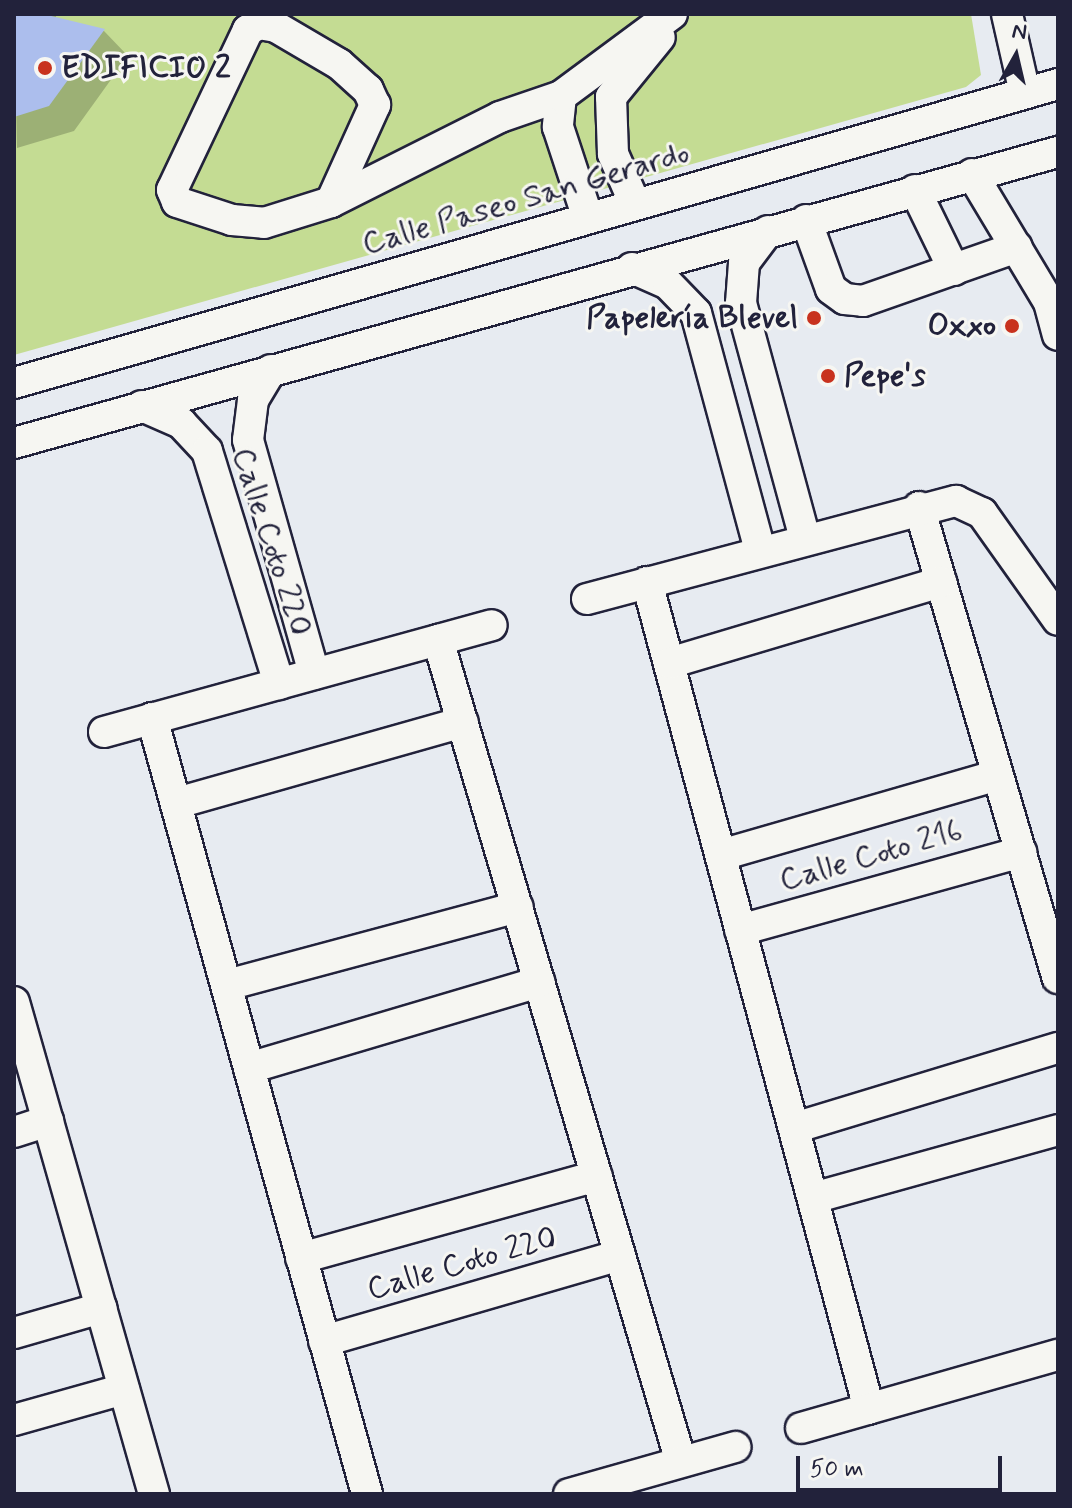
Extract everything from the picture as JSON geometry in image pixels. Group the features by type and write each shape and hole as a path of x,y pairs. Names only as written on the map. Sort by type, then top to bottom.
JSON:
{"street":[{"path":"331,202 375,105 368,90 339,64 276,27 259,24 248,30 172,190 177,202 232,220 264,223 331,202 500,117 561,96 674,14"},
{"path":"635,204 613,154 609,114 611,97 674,14"},
{"path":"1007,14 1025,93"},
{"name":"Calle Paseo San Gerardo","path":"14,383 1058,84"},
{"path":"561,96 593,99 609,114"},
{"path":"561,96 558,127 588,218"},
{"path":"14,443 632,268 1058,152"},
{"path":"972,174 1049,302 1058,335"},
{"path":"915,190 954,270"},
{"path":"806,220 831,289 845,299 863,301 1017,247"},
{"path":"768,231 744,263 741,303 805,539"},
{"path":"632,268 668,284 696,313 760,551"},
{"name":"Calle Coto 220","path":"271,370 253,400 248,440 314,674"},
{"name":"Calle Coto 220","path":"142,406 181,423 207,451 279,684"},
{"path":"587,599 919,507 956,501 982,513 1058,620"},
{"path":"919,507 1021,852 1054,948 1058,978"},
{"path":"647,582 869,1409"},
{"path":"669,663 941,582"},
{"name":"Calle Coto 220","path":"104,732 492,625"},
{"path":"438,640 681,1462"},
{"path":"152,718 367,1494"},
{"path":"177,803 463,722"},
{"name":"Calle Coto 216","path":"721,855 998,775"},
{"name":"Calle Coto 216","path":"740,930 1021,852"},
{"path":"227,985 518,907"},
{"path":"249,1068 540,982"},
{"path":"14,1002 20,1046 48,1121 154,1494"},
{"path":"794,1128 1058,1048"},
{"path":"14,1132 48,1121"},
{"path":"813,1198 1058,1130"},
{"name":"Calle Coto 220","path":"301,1258 597,1176"},
{"name":"Calle Coto 220","path":"324,1341 620,1255"},
{"path":"14,1333 101,1308"},
{"path":"801,1428 1058,1355"},
{"path":"14,1420 124,1389"},
{"path":"569,1494 735,1447"}],"green space":[{"path":"14,14 971,14 981,75 966,87 14,355"}],"building":[{"name":"EDIFICIO 2","path":"14,14 43,14 105,29 49,106 14,117"}],"place":[{"name":"EDIFICIO 2","path":"45,68"},
{"name":"Papelería Blevel","path":"814,318"},
{"name":"Oxxo","path":"1012,326"},
{"name":"Pepe's","path":"828,376"}]}
